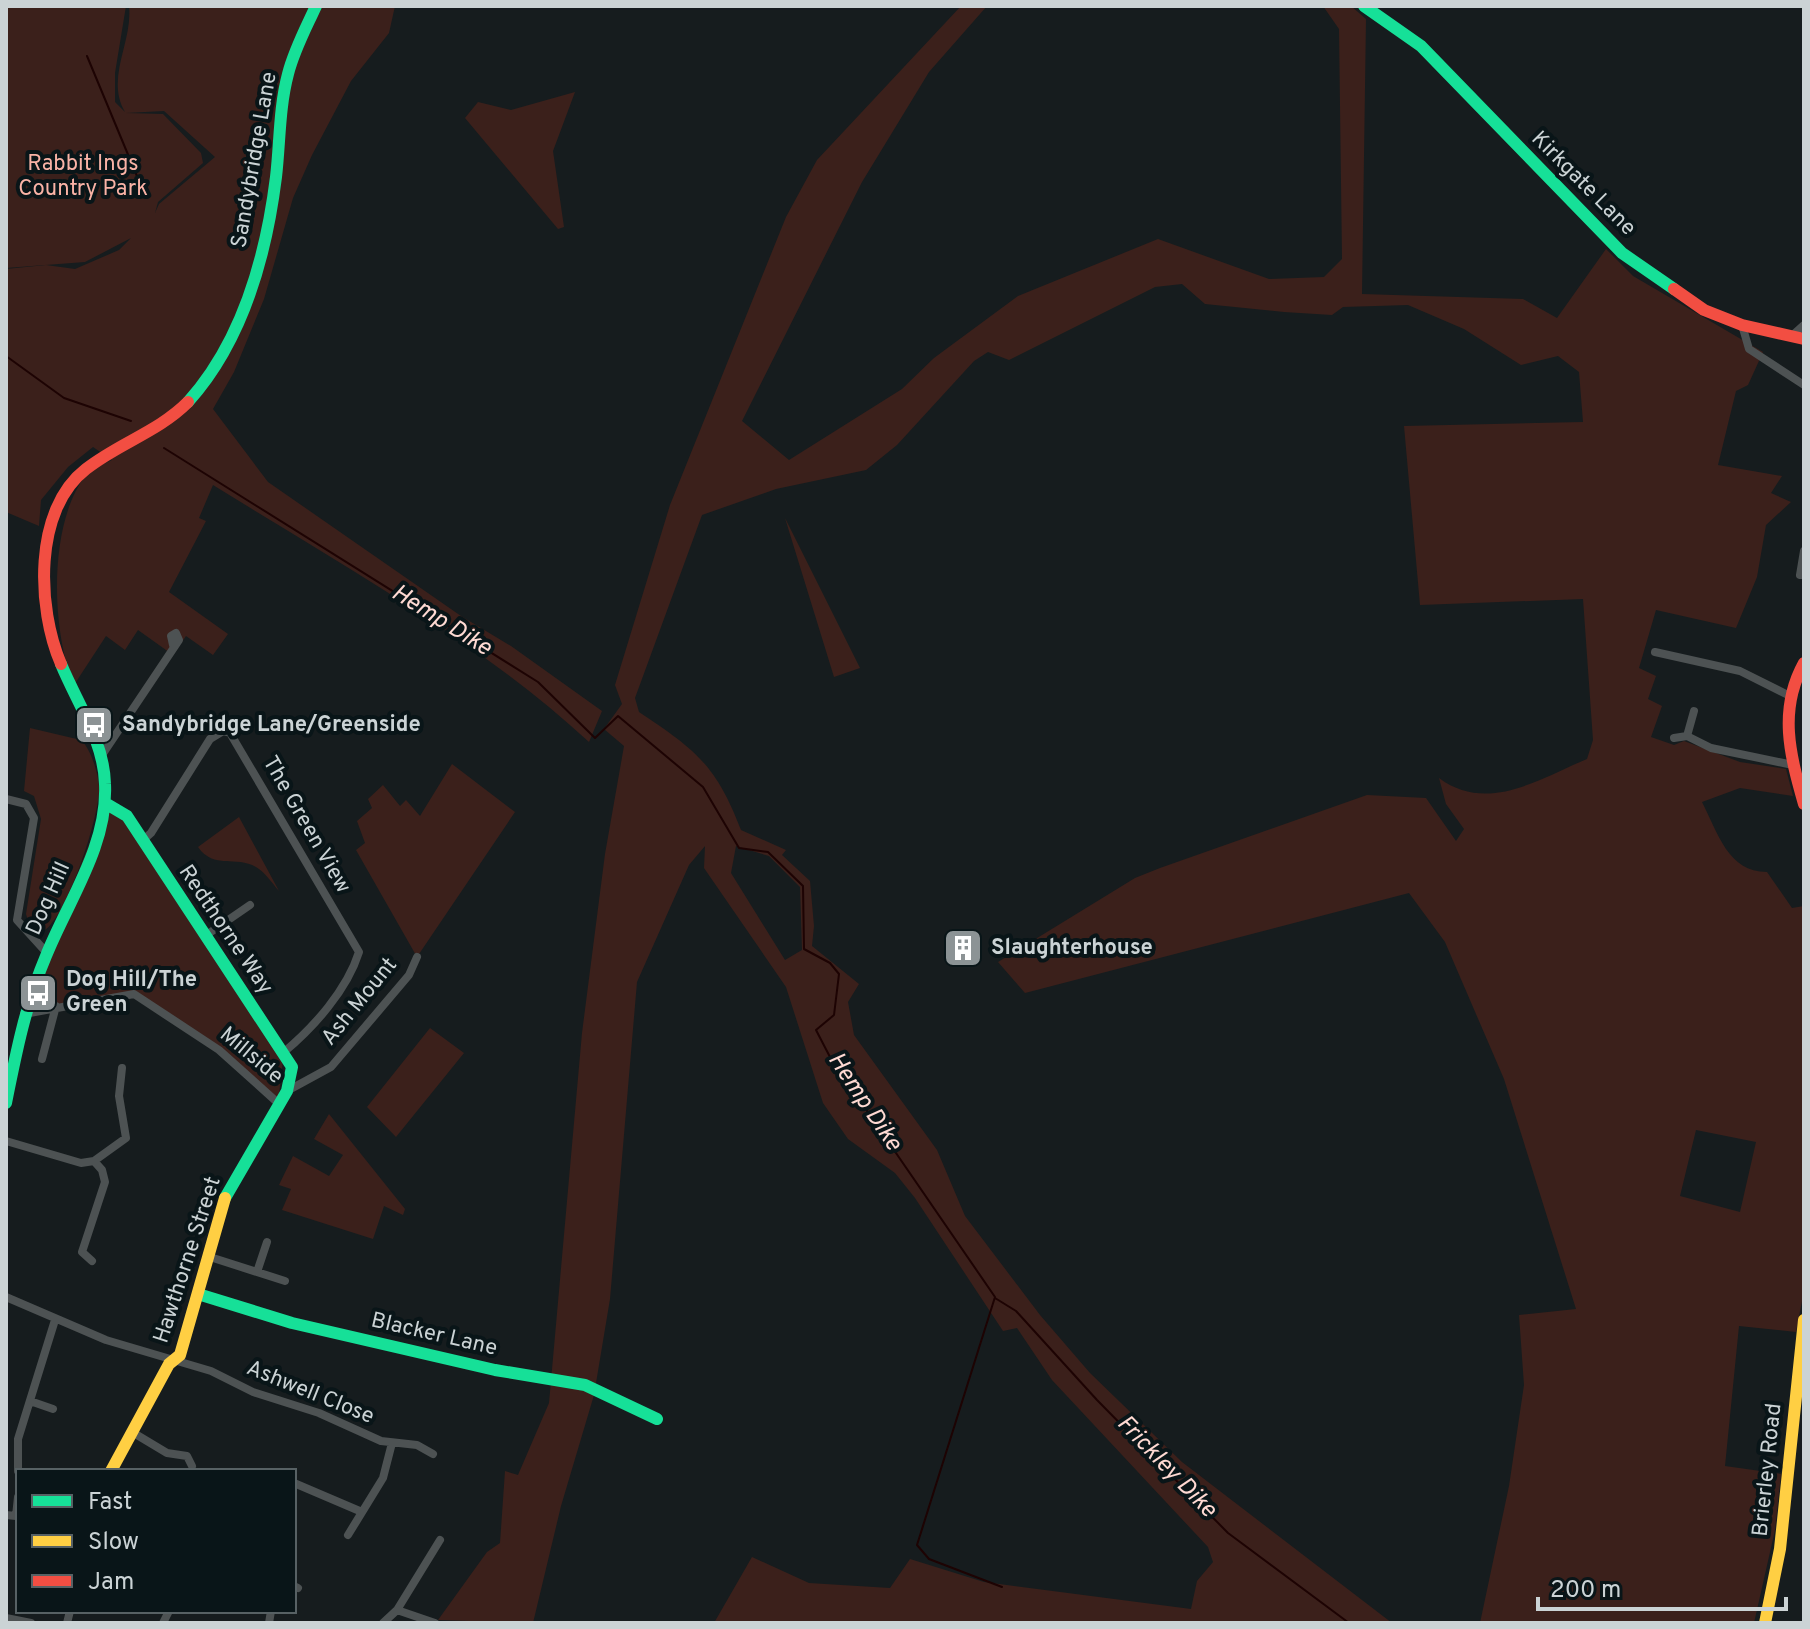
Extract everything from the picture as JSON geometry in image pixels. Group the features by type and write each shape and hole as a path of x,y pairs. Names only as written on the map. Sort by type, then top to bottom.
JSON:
{"street":[{"name":"Sandybridge Lane","path":"105,803 102,755 56,652 47,618 45,589 55,511 65,488 78,474 168,421 207,379 232,336 245,304 274,191 288,72 316,6"},
{"name":"Kirkgate Lane","path":"1364,6 1421,46 1622,253 1689,302 1742,325 1801,332"},
{"path":"1742,325 1749,349 1804,385"},
{"path":"1800,575 1804,551"},
{"path":"102,755 173,645"},
{"path":"1655,652 1740,671 1788,695"},
{"path":"1804,663 1788,695 1786,715 1793,765 1804,804"},
{"path":"1687,736 1694,711"},
{"name":"The Green View","path":"142,841 151,833 210,739 223,731 230,733 359,952 353,970 306,1034 284,1052"},
{"path":"1674,738 1687,736 1711,748 1793,765"},
{"path":"6,799 26,804 34,818 17,920"},
{"name":"Redthorne Way","path":"105,803 127,816 284,1052 292,1067 287,1091"},
{"name":"Dog Hill","path":"6,1103 23,1014 47,953 81,883 105,803"},
{"path":"205,936 250,905"},
{"path":"6,921 17,920"},
{"path":"17,920 47,953"},
{"name":"Ash Mount","path":"287,1091 331,1067 409,975 417,957"},
{"name":"Millside","path":"23,1014 134,994 219,1050 278,1103"},
{"path":"42,1059 56,1006"},
{"path":"6,1141 81,1163 94,1161 126,1138 119,1096 122,1068"},
{"name":"Hawthorne Street","path":"112,1469 169,1364 175,1360 210,1257 226,1194 287,1091"},
{"path":"92,1261 82,1252 105,1182 102,1170 94,1161"},
{"path":"257,1272 267,1242"},
{"path":"210,1257 285,1281"},
{"name":"Blacker Lane","path":"198,1294 292,1323 495,1370 573,1382 657,1419"},
{"name":"Ashwell Close","path":"6,1297 106,1340 211,1371 253,1392 319,1413 392,1443 417,1445 433,1454"},
{"path":"18,1469 18,1439 55,1320"},
{"name":"Brierley Road","path":"1765,1623 1775,1582 1787,1494 1804,1323"},
{"path":"30,1401 53,1409"},
{"path":"132,1432 167,1453 187,1456 192,1466"},
{"path":"348,1535 383,1478 392,1443"},
{"path":"296,1484 362,1512"},
{"path":"383,1623 397,1610 440,1540"},
{"path":"397,1610 435,1623"},
{"path":"6,1618 31,1623"}],"green space":[{"name":"Rabbit Ings Country Park","path":"6,6 126,6 115,73 115,102 125,112 118,86 129,6 395,6 389,33 351,81 312,155 293,198 264,299 234,372 213,409 268,482 602,711 589,742 546,705 455,637 213,485 199,518 206,521 169,592 228,634 213,655 186,636 173,655 138,630 125,650 106,636 74,685 61,636 57,578 59,548 65,520 86,475 112,460 93,447 68,467 41,500 39,526 6,512 6,269 46,265 75,269 119,250 131,238 85,262 6,268","holes":["164,111 215,157 159,204 155,213 158,202 203,163 201,153 163,114 126,113"]},
{"path":"961,6 987,6 929,72 862,182 742,421 789,460 902,389 934,358 1018,296 1158,239 1269,279 1324,277 1342,259 1339,29 1323,6 1351,6 1366,19 1362,294 1523,299 1557,318 1606,249 1633,276 1763,352 1748,385 1736,391 1718,465 1782,476 1771,493 1791,502 1766,525 1757,577 1736,628 1656,610 1639,668 1656,676 1648,699 1662,706 1651,737 1674,745 1684,741 1740,762 1786,769 1793,796 1740,788 1702,802 1719,838 1734,858 1754,870 1767,872 1792,908 1804,906 1804,1291 1796,1332 1739,1326 1725,1466 1781,1474 1775,1530 1754,1623 1480,1623 1509,1486 1524,1385 1519,1315 1576,1309 1504,1079 1445,942 1409,893 1025,993 998,962 1135,878 1367,795 1426,798 1456,841 1464,829 1446,804 1439,778 1457,788 1476,793 1513,790 1587,759 1593,740 1583,599 1420,605 1404,426 1583,422 1579,372 1558,356 1521,365 1464,329 1408,305 1343,307 1332,315 1284,312 1205,304 1182,284 1155,287 1009,360 988,352 974,361 897,445 866,470 776,489 702,515 635,698 639,712 690,749 713,774 741,830 786,850 782,855 810,881 814,926 812,946 859,984 848,1002 854,1035 937,1150 965,1216 1040,1315 1090,1373 1182,1462 1392,1623 714,1623 752,1557 809,1583 890,1588 910,1559 984,1582 1191,1609 1197,1581 1213,1562 1208,1547 1052,1380 1017,1328 1003,1331 915,1198 895,1173 848,1139 823,1103 786,987 704,868 705,846 689,865 637,982 610,1299 594,1395 561,1506 533,1623 438,1620 487,1552 500,1543 505,1471 518,1475 549,1403 582,1033 605,854 624,746 604,729 622,704 615,685 670,505 786,217 817,160","holes":["736,846 769,856 800,887 802,950 785,960 731,873","1696,1130 1756,1142 1740,1212 1680,1196"]},
{"path":"575,92 553,151 564,227 558,229 465,118 478,102 511,110"},
{"path":"785,518 860,668 834,677"},
{"path":"30,728 81,740 88,749 99,786 94,819 79,868 59,913 49,927 39,933 30,927 26,914 41,819 34,796 24,791"},
{"path":"452,764 515,812 417,957 356,850 365,843 357,821 372,808 368,799 383,785 400,806 406,800 420,816"},
{"path":"105,803 116,807 284,1052 278,1103 251,1077 134,994 23,1014"},
{"path":"239,817 279,891 256,867 211,858 198,847"},
{"path":"430,1028 464,1053 396,1137 367,1107"},
{"path":"329,1114 405,1209 403,1215 384,1206 373,1239 282,1210 291,1189 279,1185 293,1156 329,1176 343,1155 314,1139"}],"waterway":[{"path":"87,56 144,193"},
{"path":"6,356 64,398 131,421"},
{"name":"Hemp Dike","path":"164,448 538,682 595,738 618,716 703,787 739,848 768,852 803,886 804,949 830,963 839,974 834,1015 816,1030 830,1057 995,1297 917,1545 929,1559 1002,1587"},
{"name":"Frickley Dike","path":"995,1298 1016,1311 1097,1400 1228,1533 1349,1623"}],"traffic: fast":[{"path":"188,402 224,352 249,297 272,207 288,74 316,6"},
{"path":"1364,6 1421,46 1622,253 1674,289"},
{"path":"6,1103 33,992 46,956 85,873 104,807 105,784 100,753 61,664"},
{"path":"105,803 127,816 292,1067 287,1091 225,1198"},
{"path":"198,1294 292,1323 495,1370 585,1385 657,1419"}],"traffic: slow":[{"path":"112,1469 169,1364 180,1355 225,1198"},
{"path":"1765,1623 1780,1549 1804,1320"}],"traffic: jam":[{"path":"1674,289 1704,310 1742,325 1804,339"},
{"path":"61,664 47,616 44,589 48,534 56,509 69,487 86,469 164,421 188,402"},
{"path":"1804,663 1791,698 1789,715 1794,768 1804,804"}],"place":[{"name":"Sandybridge Lane/Greenside","path":"94,725"},
{"name":"Slaughterhouse","path":"963,948"},
{"name":"Dog Hill/The Green","path":"38,993"}]}
